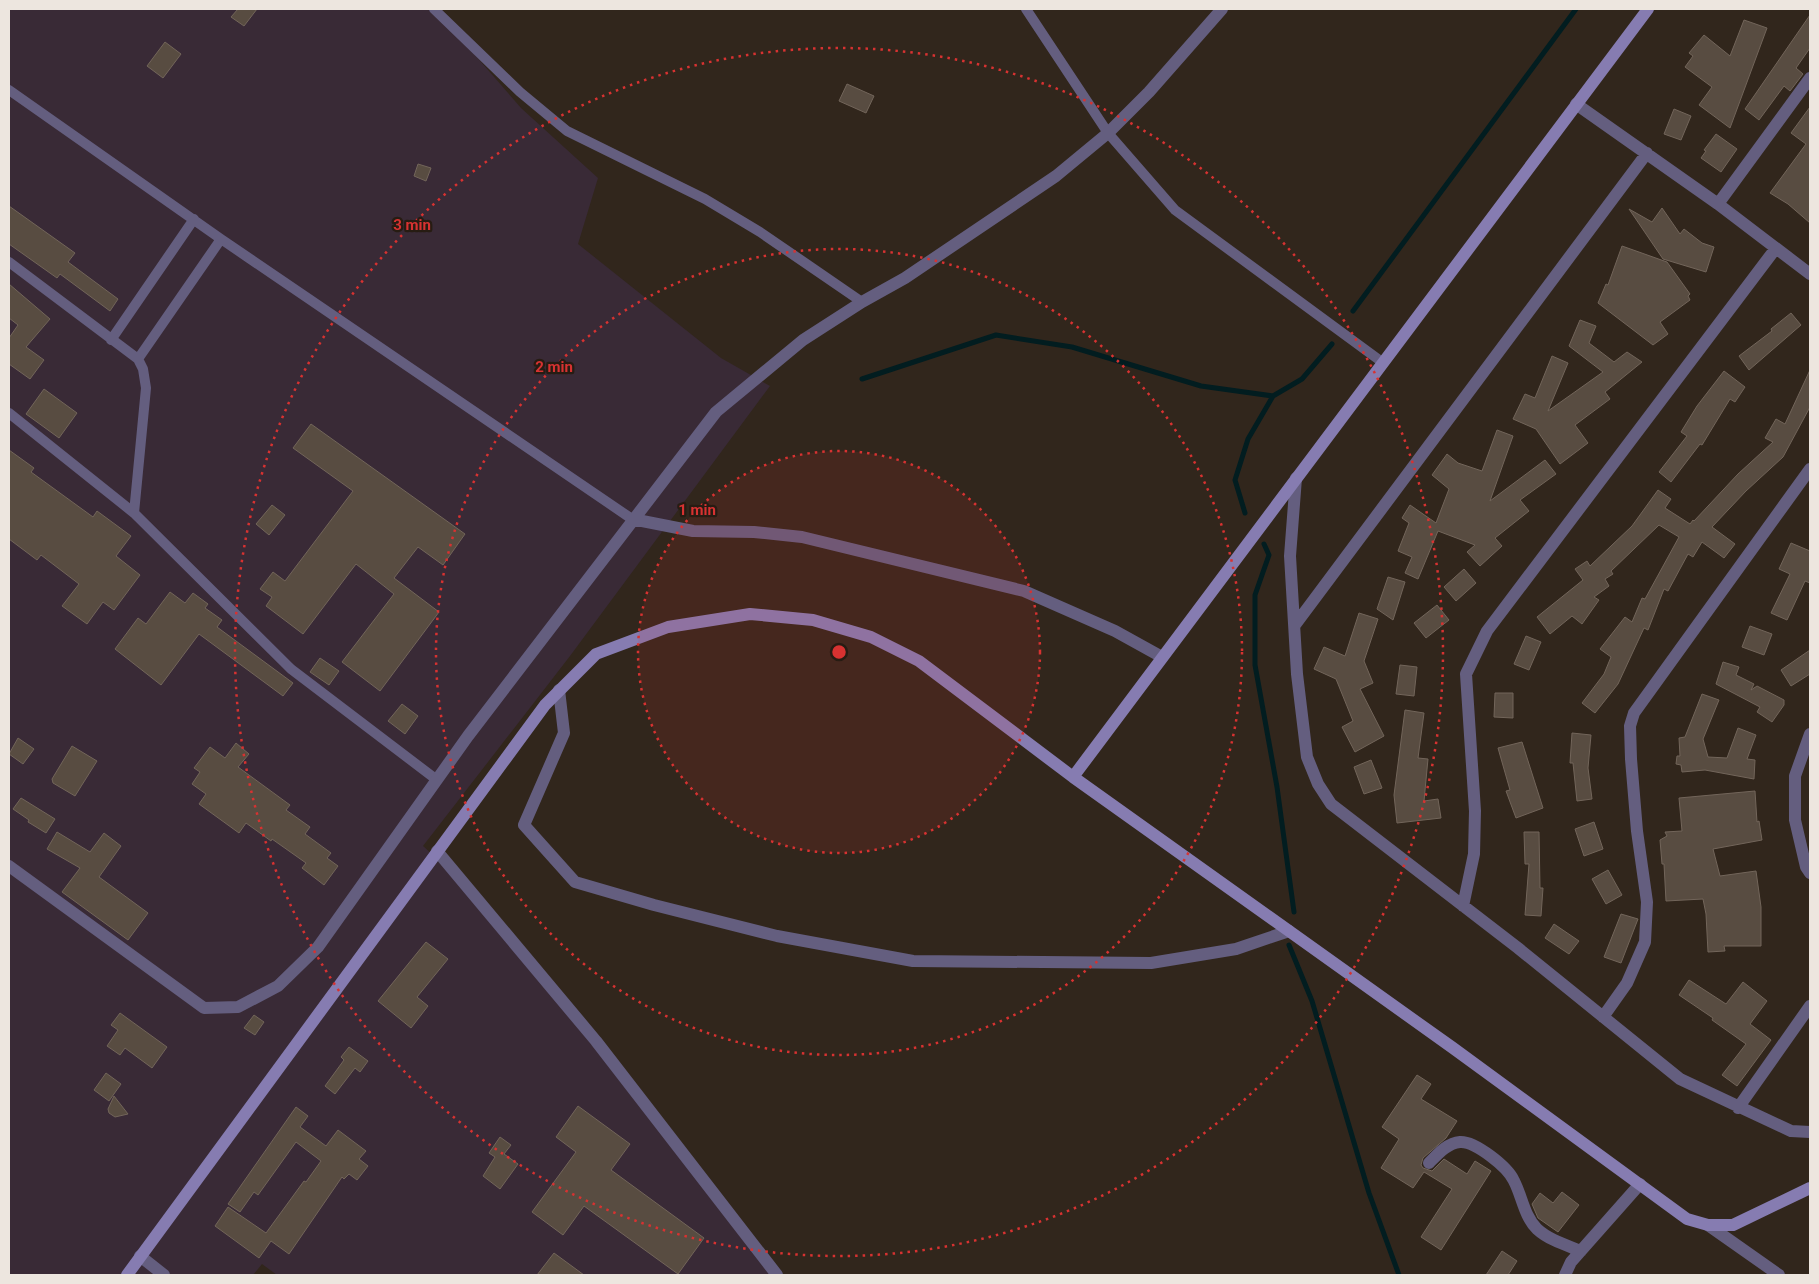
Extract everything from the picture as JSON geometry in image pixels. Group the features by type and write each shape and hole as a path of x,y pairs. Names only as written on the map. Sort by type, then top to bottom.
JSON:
{"street":[{"path":"9,866 204,1008 238,1007 278,986 318,947 437,780 632,519 716,412 803,340 862,302 905,278 1056,176 1108,133 1149,92 1222,9"},
{"path":"1073,776 1648,9"},
{"path":"1718,204 1810,78"},
{"path":"1576,104 1718,204 1810,274"},
{"path":"1295,625 1647,153"},
{"path":"1463,906 1474,854 1475,812 1466,674 1487,631 1776,248"},
{"path":"1603,1017 1627,983 1645,942 1647,902 1637,831 1631,759 1630,726 1634,713 1810,469"},
{"path":"1296,478 1290,556 1295,625 1295,656 1308,757 1318,784 1331,804 1463,906 1680,1079 1738,1108 1791,1131 1810,1132"},
{"path":"632,519 693,531 754,532 802,537 1024,591 1115,631 1162,657"},
{"path":"127,1275 437,850 545,705 559,690 596,654 668,627 750,614 813,620 871,637 919,661 1073,776 1687,1219 1708,1225 1733,1225 1810,1188"},
{"path":"559,690 564,734 524,825 575,882 654,905 777,936 913,961 1151,963 1236,949 1289,931"},
{"path":"1810,734 1795,776 1795,820 1806,867 1810,872"},
{"path":"437,850 596,1041 777,1275"},
{"path":"1738,1108 1810,1006"},
{"path":"1429,1163 1445,1148 1460,1142 1477,1147 1499,1163 1514,1179 1523,1207 1536,1228 1551,1239 1581,1251"},
{"path":"1565,1275 1571,1262 1640,1184"},
{"path":"1708,1225 1779,1275"},
{"path":"140,1256 164,1275"}],"lane":[{"path":"434,9 520,92 567,131 705,199 760,232 862,302"},
{"path":"1026,9 1108,133 1175,210 1382,362"},
{"path":"9,90 220,239 632,519"},
{"path":"111,340 194,219"},
{"path":"138,359 220,239"},
{"path":"9,262 138,359 143,369 146,388 134,513"},
{"path":"9,413 134,513 291,669 437,780"}],"shaded area":[{"path":"9,9 435,9 521,108 598,178 578,244 721,358 770,386 570,656 423,846 492,908 773,1275 277,1275 262,1264 253,1275 9,1275"}],"building":[{"path":"238,9 257,9 244,26 231,17"},
{"path":"1810,15 1810,48 1796,68 1803,74 1790,91 1784,86 1759,120 1745,109"},
{"path":"1744,20 1767,28 1730,128 1699,105 1712,87 1685,67 1693,56 1689,53 1704,35 1730,56"},
{"path":"165,42 181,54 163,78 147,66"},
{"path":"847,84 874,96 866,113 839,101"},
{"path":"1810,107 1810,223 1788,204 1770,193 1806,144 1791,133"},
{"path":"1674,109 1691,116 1681,140 1664,134"},
{"path":"1716,134 1737,149 1721,172 1701,158 1706,151 1704,150"},
{"path":"418,164 431,168 426,181 414,176"},
{"path":"9,206 75,253 68,262 118,299 110,311 60,274 57,278 9,244"},
{"path":"1662,208 1680,234 1684,229 1702,243 1714,247 1706,272 1663,259 1629,209 1652,222"},
{"path":"1622,246 1667,262 1690,294 1688,296 1690,300 1660,322 1668,334 1653,345 1598,303 1606,284 1608,285"},
{"path":"9,284 50,319 26,347 44,360 30,379 9,364 9,338 18,325 9,318"},
{"path":"1791,313 1801,325 1749,370 1739,356 1772,331 1771,329"},
{"path":"1580,320 1596,326 1589,343 1614,362 1627,352 1642,362 1605,392 1610,399 1575,425 1588,443 1560,464 1536,429 1513,419 1525,394 1535,398 1552,356 1568,363 1548,411 1603,372 1569,346"},
{"path":"1810,370 1810,407 1783,457 1746,491 1712,527 1735,544 1724,558 1702,542 1693,557 1688,554 1668,591 1664,589 1648,630 1644,628 1618,684 1595,713 1582,703 1604,674 1611,657 1600,649 1625,617 1632,622 1642,598 1645,599 1679,537 1659,525 1611,571 1613,574 1605,579 1609,586 1594,597 1599,600 1582,624 1572,616 1550,634 1537,617 1583,580 1575,569 1587,561 1590,566 1632,526 1658,490 1671,499 1665,508 1690,524 1694,521 1738,474 1773,442 1765,438 1776,419 1785,424"},
{"path":"1724,371 1745,387 1735,402 1730,399 1702,445 1700,444 1671,482 1659,472 1687,436 1681,432 1697,406"},
{"path":"44,389 77,413 59,438 26,414"},
{"path":"311,424 465,534 443,565 418,547 394,578 439,612 380,691 342,662 394,594 356,564 303,634 266,606 272,597 260,589 273,572 285,581 353,491 293,448"},
{"path":"1497,430 1513,436 1490,501 1545,460 1556,474 1520,500 1529,511 1495,538 1502,546 1480,566 1467,552 1475,545 1438,531 1418,579 1405,573 1412,557 1398,551 1409,523 1402,518 1410,505 1436,523 1449,489 1432,475 1447,454 1458,463 1482,471"},
{"path":"9,450 34,468 31,472 93,517 97,511 131,536 116,556 140,575 114,610 103,602 87,624 62,606 79,584 41,555 37,560 9,539"},
{"path":"272,505 285,515 269,535 256,524"},
{"path":"1791,543 1810,551 1810,583 1805,581 1787,620 1771,613 1790,574 1779,569"},
{"path":"1464,569 1476,583 1456,601 1444,587"},
{"path":"1388,577 1405,582 1393,620 1377,609"},
{"path":"170,592 185,603 193,593 208,604 205,608 222,620 217,627 293,683 283,696 199,634 161,685 115,649 138,618 146,624"},
{"path":"1437,605 1449,620 1426,638 1414,623"},
{"path":"1359,613 1378,619 1364,661 1373,683 1360,689 1384,736 1355,752 1342,727 1353,721 1336,679 1314,669 1324,647 1345,656"},
{"path":"1750,626 1772,634 1764,655 1742,647"},
{"path":"1526,636 1541,642 1529,670 1514,664"},
{"path":"1810,650 1810,674 1791,686 1781,670"},
{"path":"320,658 339,671 329,685 310,672"},
{"path":"1723,662 1739,667 1736,675 1754,684 1751,690 1757,686 1784,700 1784,705 1772,722 1757,712 1760,707 1716,684"},
{"path":"1400,665 1417,667 1414,696 1396,694"},
{"path":"1495,693 1513,693 1513,718 1494,717"},
{"path":"1702,694 1719,700 1703,739 1708,757 1727,758 1738,728 1756,735 1747,759 1755,760 1754,779 1705,770 1682,772 1681,765 1676,764 1677,756 1680,756 1679,738 1685,737"},
{"path":"402,704 418,716 405,734 388,721"},
{"path":"1405,710 1424,713 1418,758 1428,759 1424,801 1438,799 1441,818 1397,823 1394,795"},
{"path":"1572,733 1591,735 1588,768 1592,799 1577,801 1573,763 1570,763"},
{"path":"18,738 34,749 23,764 9,754"},
{"path":"1522,742 1543,808 1516,818 1506,791 1510,790 1498,748"},
{"path":"236,743 249,754 238,767 290,805 286,810 310,827 305,834 331,853 327,858 338,866 324,885 302,868 306,863 272,839 271,841 246,823 239,833 199,804 206,794 192,784 200,772 194,768 210,747 225,758"},
{"path":"72,746 97,761 75,796 53,783 52,779"},
{"path":"1371,760 1382,788 1364,794 1354,767"},
{"path":"1755,791 1757,822 1759,821 1762,840 1713,849 1720,876 1756,871 1761,907 1761,946 1724,946 1725,951 1708,952 1706,914 1703,899 1666,901 1664,864 1662,864 1660,840 1667,836 1665,832 1682,831 1679,798"},
{"path":"21,798 55,819 46,833 28,822 29,820 13,809"},
{"path":"1594,822 1603,849 1584,856 1575,829"},
{"path":"57,832 90,852 104,833 121,846 99,877 148,913 128,940 62,892 80,868 47,849"},
{"path":"1524,832 1539,832 1540,888 1543,888 1541,916 1525,915 1529,864 1525,864"},
{"path":"1608,870 1622,895 1606,904 1592,879"},
{"path":"1621,914 1638,919 1621,963 1604,957"},
{"path":"1554,924 1579,941 1569,954 1545,938"},
{"path":"426,942 448,959 417,997 428,1006 411,1028 378,1001"},
{"path":"1689,980 1726,1004 1743,982 1767,1001 1750,1024 1771,1040 1737,1086 1722,1075 1746,1044 1712,1020 1713,1018 1679,995"},
{"path":"120,1013 167,1047 152,1068 125,1048 120,1055 107,1046 118,1030 111,1025"},
{"path":"254,1015 264,1022 255,1035 244,1028"},
{"path":"349,1047 368,1061 360,1072 355,1068 335,1094 325,1086 344,1060 341,1057"},
{"path":"106,1073 121,1084 109,1101 94,1090"},
{"path":"1417,1075 1431,1084 1421,1099 1457,1121 1446,1138 1423,1158 1421,1165 1423,1168 1432,1171 1444,1159 1467,1174 1475,1161 1491,1171 1441,1250 1421,1237 1452,1189 1424,1172 1413,1188 1381,1168 1399,1139 1382,1127"},
{"path":"114,1096 128,1114 115,1117 109,1113 108,1109"},
{"path":"578,1106 630,1144 611,1170 704,1238 678,1274 584,1206 563,1235 532,1212 576,1152 556,1137"},
{"path":"296,1107 308,1116 300,1127 326,1146 338,1130 366,1151 359,1159 368,1166 357,1180 349,1174 344,1179 342,1177 289,1254 271,1241 259,1258 215,1226 228,1207 266,1233 321,1161 296,1142 258,1195 254,1192 240,1212 228,1204"},
{"path":"500,1137 511,1145 504,1154 518,1164 500,1189 483,1176 495,1157 489,1153"},
{"path":"1562,1192 1579,1205 1558,1232 1538,1218 1532,1204 1540,1193 1553,1203"},
{"path":"1502,1251 1517,1261 1508,1275 1486,1275"},
{"path":"554,1253 584,1275 537,1275"}],"waterway":[{"path":"1353,311 1576,9"},
{"path":"862,379 996,335 1072,347 1201,386 1273,396 1302,379 1332,344"},
{"path":"1245,513 1235,480 1248,439 1273,396"},
{"path":"1264,544 1269,555 1255,595 1255,665 1277,787 1294,912"},
{"path":"1289,945 1312,1001 1369,1193 1399,1275"}]}
